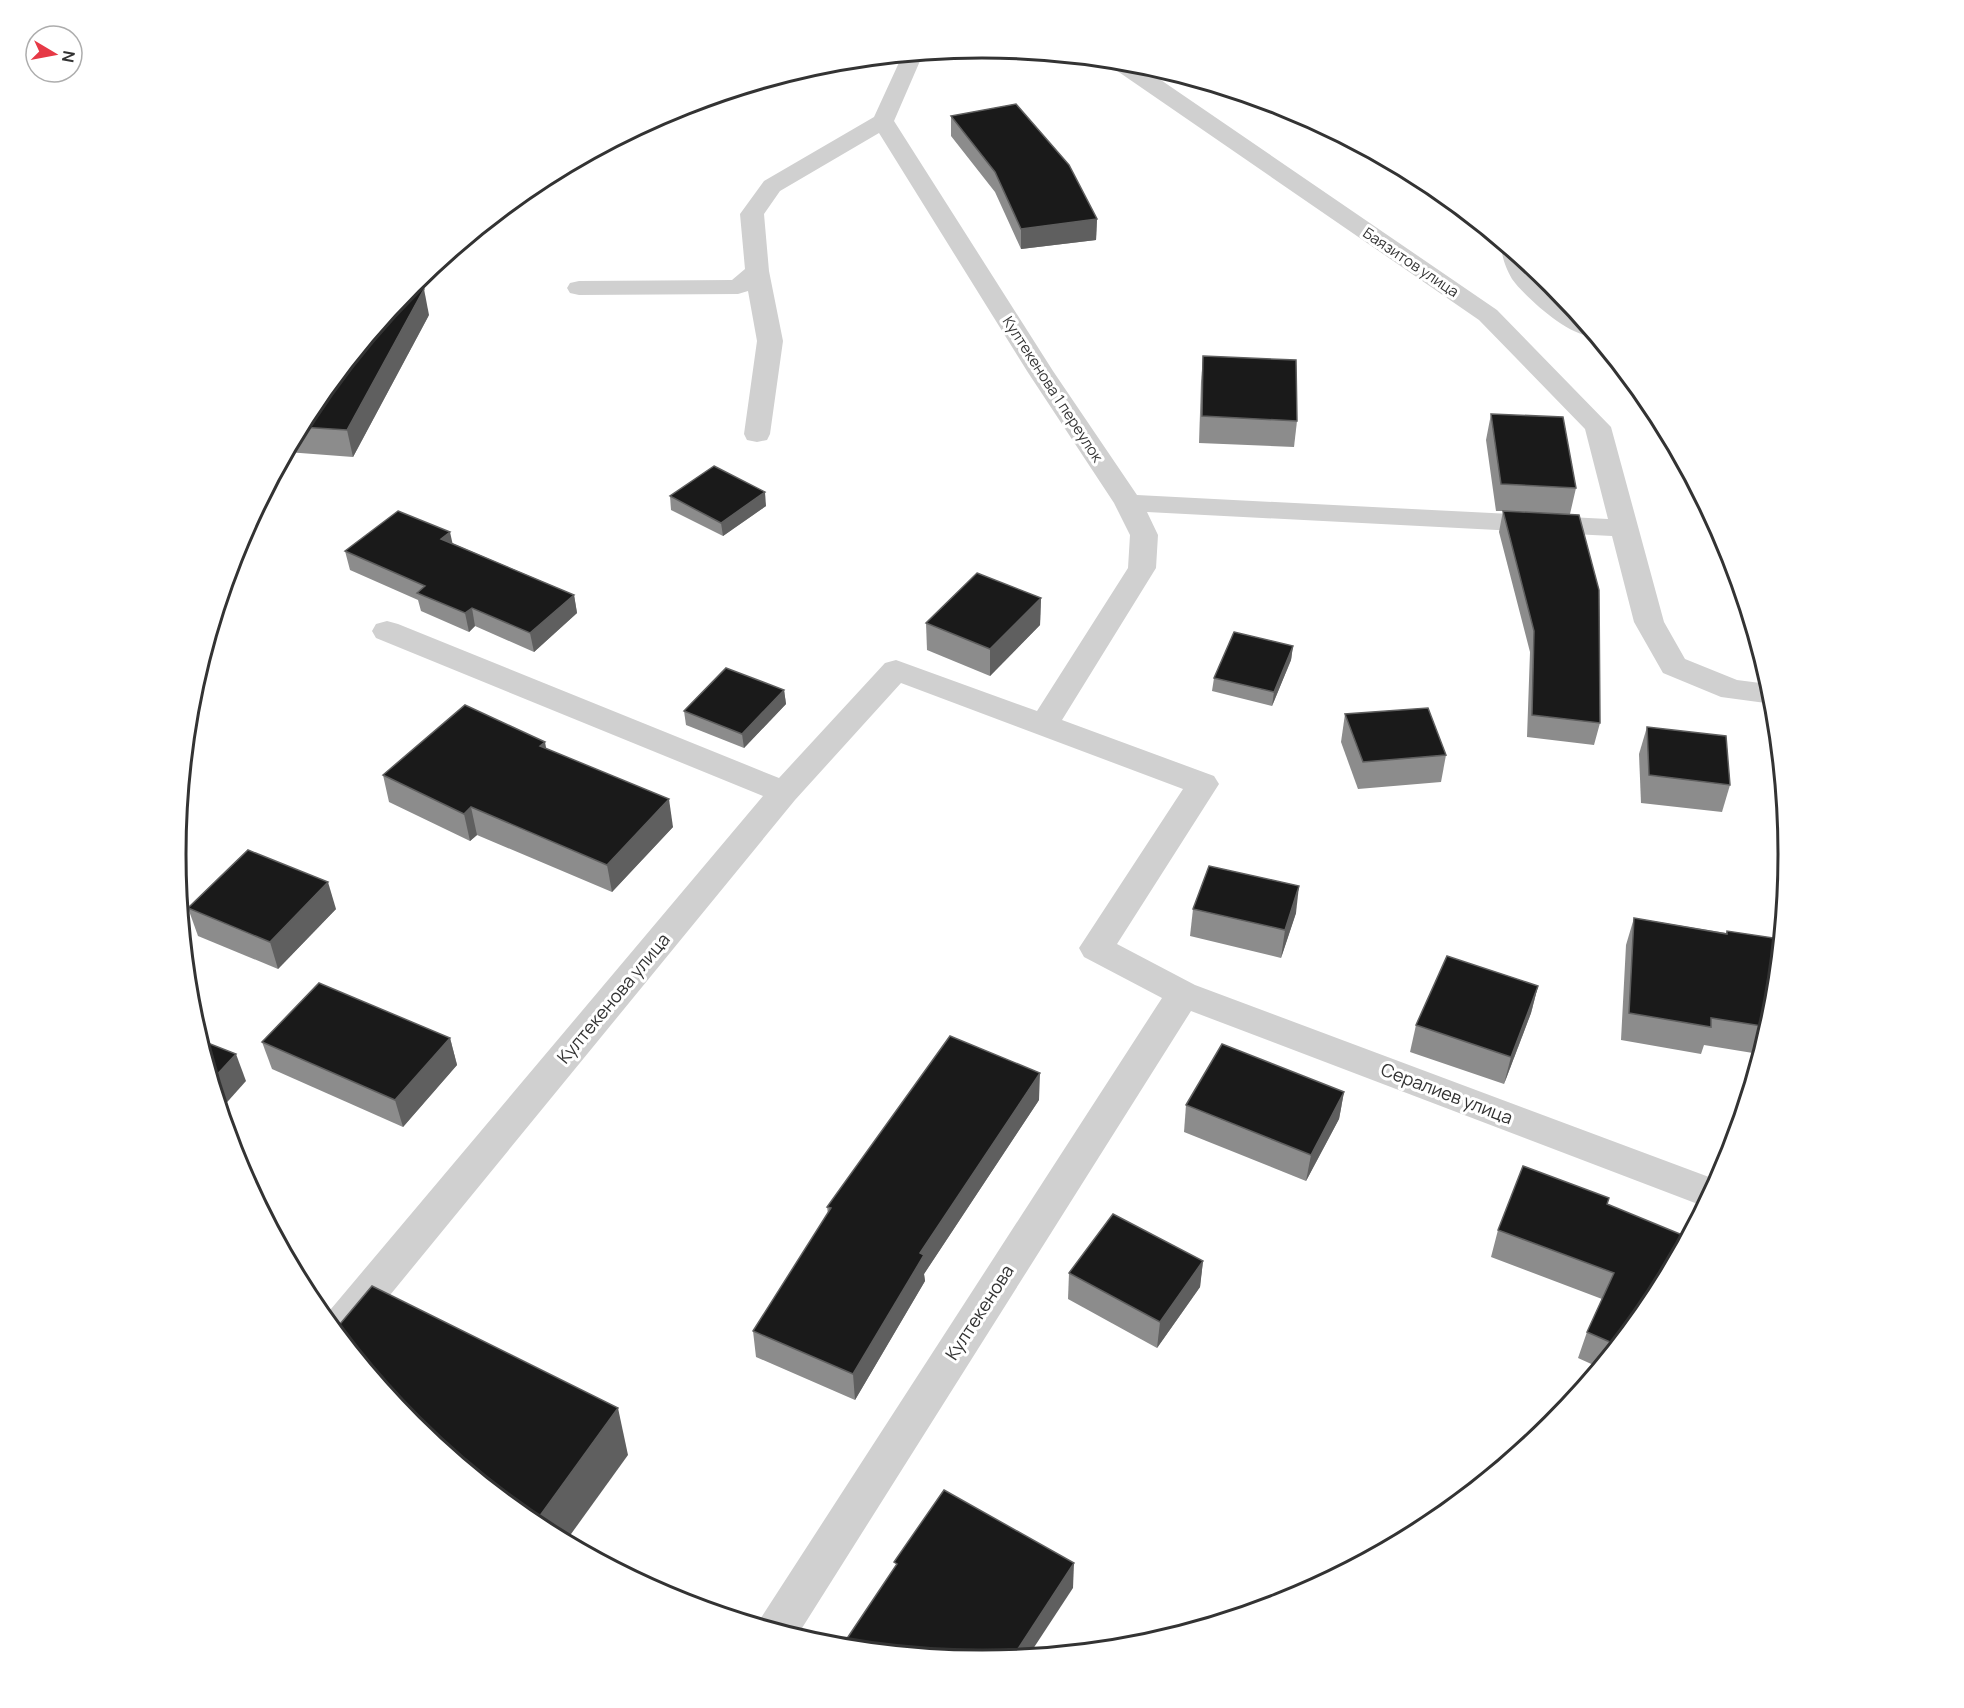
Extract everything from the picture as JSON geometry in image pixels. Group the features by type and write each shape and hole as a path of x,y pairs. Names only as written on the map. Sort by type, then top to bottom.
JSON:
{"street":[{"path":"757,434 770,341 757,271 752,214 772,186 883,121 911,62"},
{"name":"Баязитов улица","path":"1137,74 1488,315 1598,427 1649,622 1674,666 1732,690 1761,693"},
{"name":"Култекенова 1 переулок","path":"883,121 1040,371 1128,502 1144,535 1143,568 1044,725"},
{"path":"1519,267 1544,300 1567,315"},
{"path":"579,288 738,287 757,271"},
{"path":"1128,502 1625,528"},
{"path":"387,632 784,792"},
{"name":"Култекенова улица","path":"342,1325 784,792 896,670 1044,725"},
{"name":"Сералиев улица","path":"1044,725 1203,784 1096,948 1183,994 1702,1190"},
{"name":"Култекенова","path":"780,1623 1183,994"}],"building":[{"path":"1016,104 1069,165 1097,219 1021,229 995,172 951,116"},
{"path":"422,288 424,289 347,430 311,428 351,370 384,329"},
{"path":"1203,356 1296,360 1297,421 1202,416"},
{"path":"1491,414 1563,417 1576,488 1501,484"},
{"path":"714,466 765,492 721,523 670,496"},
{"path":"398,511 450,532 441,539 574,595 530,633 472,608 465,613 417,593 425,586 345,551"},
{"path":"1503,511 1579,515 1599,590 1600,723 1532,715 1534,631"},
{"path":"977,573 1041,598 990,649 926,623"},
{"path":"1234,632 1293,646 1274,692 1214,678"},
{"path":"726,668 784,690 742,734 684,711"},
{"path":"465,705 545,742 540,746 669,799 607,865 471,807 464,814 383,775"},
{"path":"1428,708 1446,755 1363,762 1345,714"},
{"path":"1647,727 1726,736 1730,785 1649,775"},
{"path":"248,850 328,882 270,942 188,908"},
{"path":"1209,866 1299,886 1285,930 1193,909"},
{"path":"1634,918 1727,934 1727,931 1773,938 1758,1025 1711,1018 1711,1027 1629,1013"},
{"path":"1447,956 1538,986 1511,1057 1416,1025"},
{"path":"319,983 450,1038 395,1100 262,1042"},
{"path":"950,1036 1040,1073 920,1253 924,1255 853,1374 753,1331 831,1208 827,1207"},
{"path":"210,1044 236,1054 218,1073"},
{"path":"1222,1044 1344,1092 1311,1155 1186,1105"},
{"path":"1523,1166 1609,1198 1607,1204 1680,1234 1643,1296 1610,1342 1587,1332 1614,1273 1498,1230"},
{"path":"1113,1214 1203,1261 1160,1322 1069,1273"},
{"path":"372,1286 618,1408 540,1515 457,1452 419,1417 384,1379 341,1323"},
{"path":"944,1490 1074,1563 1018,1649 930,1648 848,1638 897,1564 894,1562"}]}
